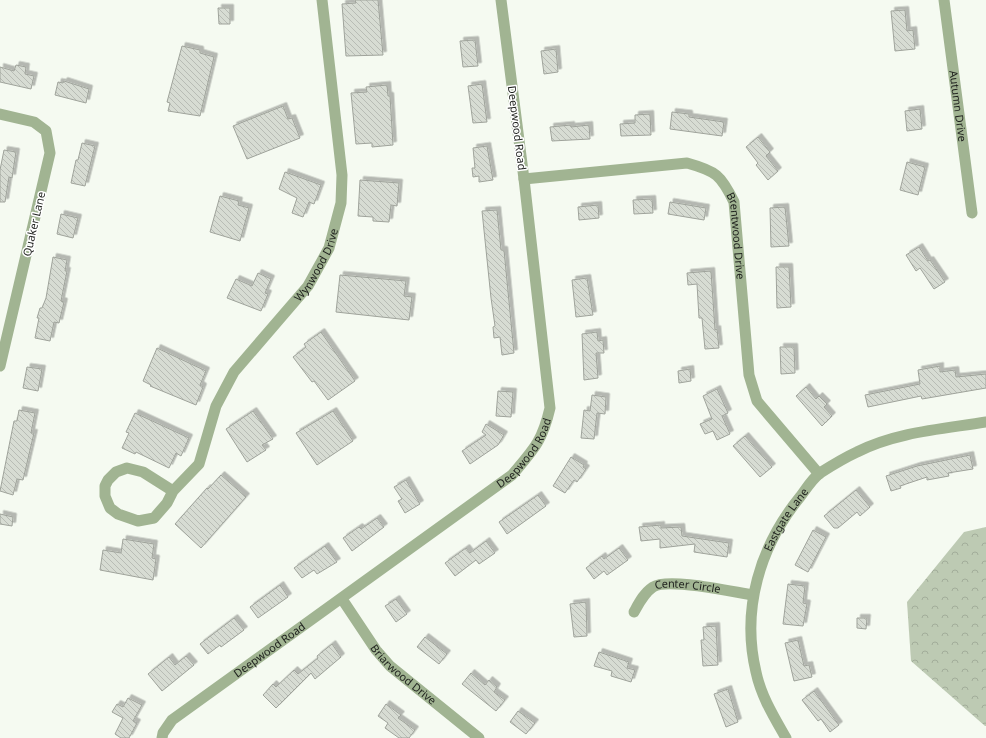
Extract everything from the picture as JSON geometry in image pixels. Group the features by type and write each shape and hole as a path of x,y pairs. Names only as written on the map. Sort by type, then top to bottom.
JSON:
{"street":[{"name":"Wynwood Drive","path":"173,490 143,472 127,468 116,472 108,480 105,486 105,496 110,508 118,514 138,521 154,518 167,503 173,490 199,464 216,406 234,372 308,286 329,248 341,203 342,175 322,0"},
{"name":"Deepwood Road","path":"162,738 162,733 172,720 342,599 512,475 538,444 546,427 550,408 524,179 501,0"},
{"name":"Autumn Drive","path":"944,0 972,213"},
{"name":"Quaker Lane","path":"0,114 34,122 46,131 50,153 0,366"},
{"name":"Brentwood Drive","path":"524,179 687,163 707,168 724,181 734,202 749,375 757,401 819,474"},
{"name":"Eastgate Lane","path":"786,738 767,706 756,672 751,632 753,595 762,561 777,529 819,474 857,452 888,439 986,422"},
{"name":"Center Circle","path":"634,612 644,595 654,586 684,583 753,595"},
{"name":"Briarwood Drive","path":"342,599 376,650 390,666 479,738"}],"green space":[{"path":"986,527 985,726 911,661 907,602 964,532"}],"building":[{"path":"355,0 378,0 383,55 346,56 342,4 356,3"},
{"path":"218,8 230,8 230,24 219,24"},
{"path":"905,10 907,31 913,30 915,49 895,51 891,11"},
{"path":"475,40 478,66 463,67 460,41"},
{"path":"182,46 200,50 200,53 214,57 200,116 168,111 170,103 167,102"},
{"path":"556,49 558,72 544,74 541,51"},
{"path":"16,65 26,67 25,74 34,76 31,89 0,82 0,67 14,71"},
{"path":"64,81 89,89 86,103 55,95 58,82 63,83"},
{"path":"482,84 487,122 473,123 468,86"},
{"path":"387,85 388,96 390,96 393,145 372,147 372,143 356,144 351,93 367,92 366,87"},
{"path":"283,106 288,119 292,118 300,138 247,159 233,126"},
{"path":"920,109 922,129 907,131 905,111"},
{"path":"672,112 689,114 689,117 724,122 722,136 670,129"},
{"path":"650,114 651,135 621,136 620,124 635,123 635,115"},
{"path":"571,125 571,127 589,125 590,139 552,141 550,127"},
{"path":"758,137 770,152 766,156 778,171 768,180 756,165 758,163 746,147"},
{"path":"82,143 95,146 85,186 71,183 76,160 78,160"},
{"path":"487,146 493,180 479,182 479,176 473,177 472,168 475,168 473,148"},
{"path":"4,150 16,152 12,178 9,177 5,202 0,202 0,170"},
{"path":"907,162 925,167 918,195 900,190"},
{"path":"285,172 321,185 314,204 309,202 303,217 292,213 297,198 279,189"},
{"path":"360,180 399,183 397,206 391,205 389,222 373,221 373,217 358,216"},
{"path":"220,196 239,201 238,205 249,208 240,241 210,232"},
{"path":"652,199 653,213 634,214 633,200"},
{"path":"670,202 706,208 704,220 668,214"},
{"path":"598,205 599,218 579,220 578,207"},
{"path":"785,207 789,246 771,247 770,208"},
{"path":"497,210 501,250 504,250 514,353 502,355 500,337 494,338 493,327 495,326 482,211"},
{"path":"61,214 78,218 73,238 57,234"},
{"path":"919,247 945,282 934,289 920,268 916,271 906,255"},
{"path":"53,257 67,260 65,271 67,271 61,301 64,302 59,323 54,322 50,341 35,338 39,318 37,318 40,308 42,308 46,298"},
{"path":"776,267 789,267 791,307 777,308"},
{"path":"711,271 715,330 717,329 719,348 705,349 702,318 699,318 697,284 688,285 687,273"},
{"path":"258,273 271,279 265,293 268,294 261,311 227,298 236,279 252,286"},
{"path":"340,275 406,281 404,296 412,297 409,320 336,312"},
{"path":"587,278 593,315 576,317 572,280"},
{"path":"321,332 355,381 328,400 293,357 306,347 304,344"},
{"path":"597,332 598,341 603,340 604,353 596,353 598,378 584,380 582,334"},
{"path":"780,347 794,347 795,373 781,374"},
{"path":"157,348 206,371 200,385 203,387 196,405 150,386 151,385 143,381"},
{"path":"940,366 940,372 955,370 956,377 986,374 986,388 922,399 921,396 868,407 865,395 920,384 918,370"},
{"path":"27,367 42,369 38,391 23,388"},
{"path":"690,369 691,381 679,383 678,371"},
{"path":"806,387 816,399 819,396 827,404 824,407 832,416 822,426 796,396"},
{"path":"717,389 728,413 722,416 730,434 717,440 713,431 705,434 700,424 712,419 703,396"},
{"path":"498,391 513,392 511,417 496,416"},
{"path":"592,395 606,397 605,414 597,413 594,439 581,438 584,410 590,411"},
{"path":"19,410 35,413 31,433 34,433 23,480 17,479 13,495 0,491 14,421 17,421"},
{"path":"253,411 273,439 262,445 266,450 247,462 226,429"},
{"path":"333,411 353,441 317,465 296,433"},
{"path":"135,413 189,438 181,456 176,453 169,468 136,452 135,454 122,448 129,433 126,432"},
{"path":"486,424 504,435 498,445 470,464 462,451 486,435 482,432"},
{"path":"745,436 772,467 760,477 733,446"},
{"path":"970,455 973,469 948,473 949,476 927,480 927,477 900,486 901,488 891,491 886,476 917,466"},
{"path":"571,457 584,465 583,467 586,469 577,482 574,480 565,493 553,486"},
{"path":"221,475 246,497 201,548 175,524 207,488 208,489"},
{"path":"406,480 420,504 405,513 398,501 402,499 394,487"},
{"path":"856,490 870,507 860,516 857,512 838,528 834,528 824,516"},
{"path":"538,495 546,506 507,534 499,522"},
{"path":"0,514 13,517 12,526 0,524"},
{"path":"377,518 384,527 352,551 343,538 359,527 361,529"},
{"path":"661,525 661,528 681,527 682,536 729,543 727,557 694,552 695,544 660,548 660,539 641,541 639,527"},
{"path":"813,530 826,537 808,572 795,565"},
{"path":"123,539 154,544 152,558 156,559 153,580 100,570 103,550 121,553"},
{"path":"486,541 495,553 479,564 476,560 455,576 445,563 466,548 470,553"},
{"path":"325,546 337,562 317,574 314,570 302,578 294,568"},
{"path":"619,548 628,560 607,575 604,571 594,579 586,568 602,556 604,559"},
{"path":"788,584 805,586 803,603 807,604 803,626 783,624"},
{"path":"280,585 288,597 258,618 250,607"},
{"path":"396,599 407,614 396,622 385,606"},
{"path":"586,602 587,636 574,637 570,604"},
{"path":"234,618 244,630 221,647 220,645 208,654 200,644"},
{"path":"857,618 867,618 866,629 857,628"},
{"path":"716,626 718,665 703,666 701,640 704,640 703,627"},
{"path":"425,637 447,654 439,664 417,647"},
{"path":"798,640 804,666 809,665 812,677 794,681 785,643"},
{"path":"332,644 341,657 315,679 311,673 276,708 263,695 273,684 276,687 294,670 298,674 318,658 317,656"},
{"path":"599,652 629,662 627,668 635,670 631,682 611,676 612,671 594,666"},
{"path":"186,656 194,665 162,691 148,674 169,657 175,665"},
{"path":"471,673 485,685 489,680 497,687 494,692 505,700 496,711 462,684"},
{"path":"728,689 738,722 726,727 714,694"},
{"path":"814,691 839,725 830,732 821,719 818,721 802,700"},
{"path":"128,698 142,705 133,721 137,723 129,738 121,738 115,734 123,718 112,712 117,704 123,707"},
{"path":"386,704 401,715 398,718 415,730 409,738 399,738 385,728 388,723 378,716"},
{"path":"518,711 535,723 526,734 510,722"}]}
